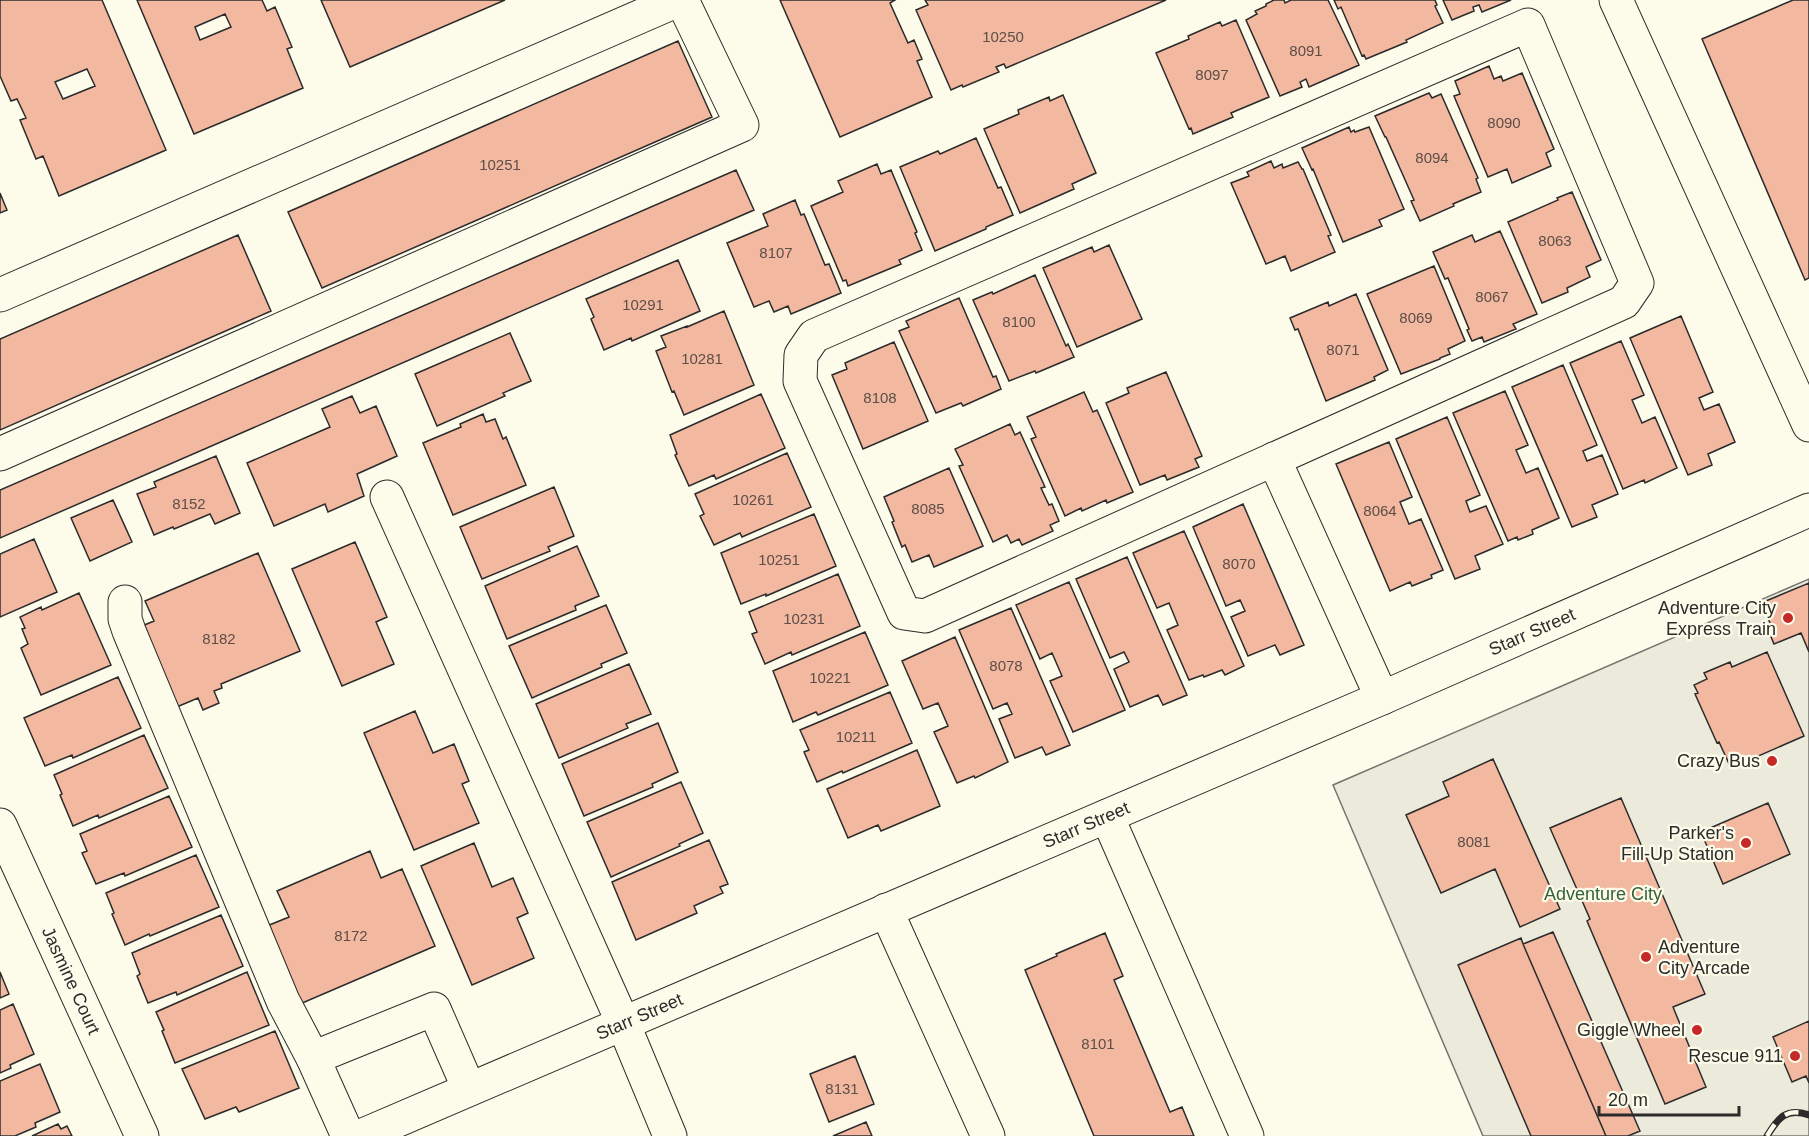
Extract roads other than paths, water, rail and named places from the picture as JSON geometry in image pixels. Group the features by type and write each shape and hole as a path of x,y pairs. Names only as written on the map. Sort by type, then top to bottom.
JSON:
{"street":[{"path":"0,295 680,0 742,125 0,454"},
{"path":"1616,0 1809,425"},
{"path":"1528,26 1636,283 1624,302 1274,459 925,616 904,613 800,381 801,355 814,336 1528,26"},
{"path":"1274,459 1382,698"},
{"path":"387,497 623,1023 670,1136"},
{"name":"Starr Street","path":"358,1136 1382,698 1809,510"},
{"path":"125,602 125,620 129,631 283,1001 358,1136"},
{"path":"1107,816 1247,1136"},
{"name":"Jasmine Court","path":"0,825 142,1136"},
{"path":"886,910 988,1136"},
{"path":"313,1058 434,1009 469,1089"}],"railway":[{"path":"1767,1136 1779,1119 1789,1113 1809,1115"}],"place":[{"name":"Adventure City Express Train","path":"1788,618"},
{"name":"Crazy Bus","path":"1772,761"},
{"name":"Parker's Fill-Up Station","path":"1746,843"},
{"name":"Adventure City Arcade","path":"1646,957"},
{"name":"Giggle Wheel","path":"1697,1030"},
{"name":"Rescue 911","path":"1795,1056"}],"park label":[{"name":"Adventure City","path":"1603,894"}]}
